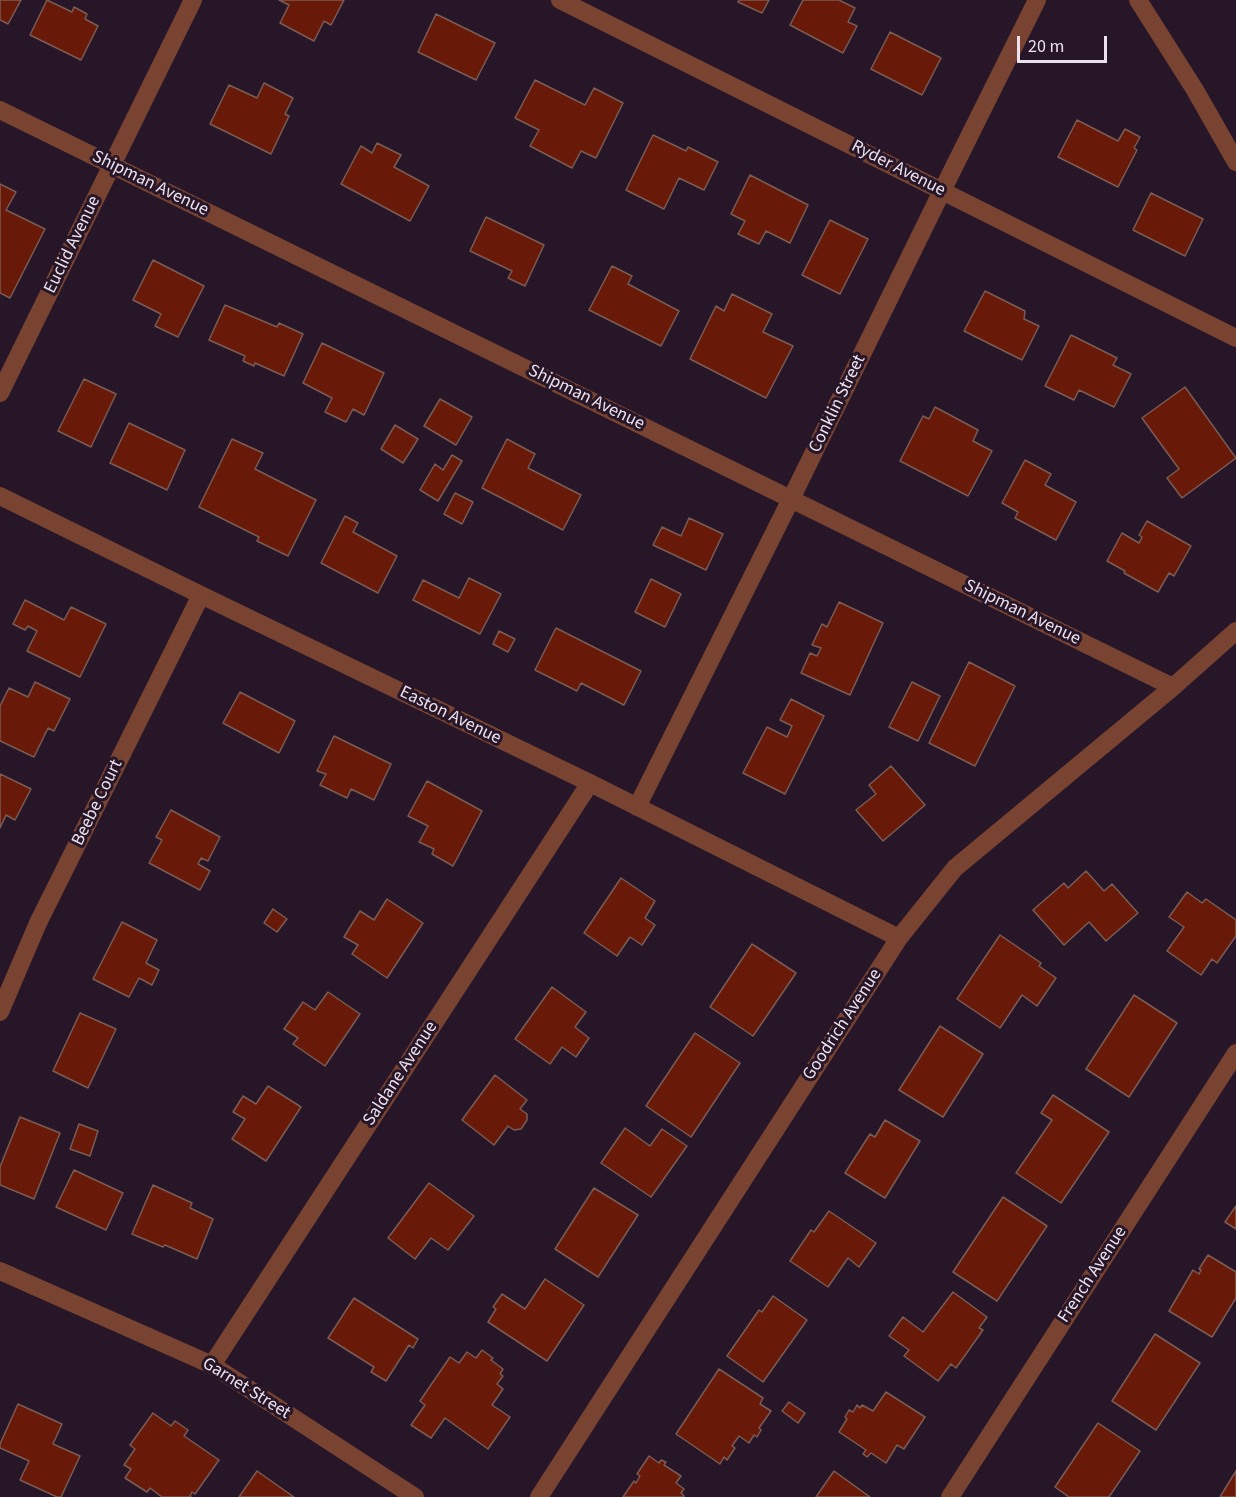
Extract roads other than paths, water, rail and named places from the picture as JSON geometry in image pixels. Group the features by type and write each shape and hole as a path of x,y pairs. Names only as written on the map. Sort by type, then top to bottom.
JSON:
{"street":[{"name":"Euclid Avenue","path":"0,393 193,0"},
{"name":"Ryder Avenue","path":"560,0 1236,338"},
{"name":"Conklin Street","path":"637,807 1037,0"},
{"path":"1138,0 1195,90 1236,162"},
{"name":"Shipman Avenue","path":"0,110 1173,687"},
{"name":"Easton Avenue","path":"0,496 590,783 899,938"},
{"name":"Beebe Court","path":"0,1012 38,923 201,595"},
{"name":"Goodrich Avenue","path":"539,1497 899,938 955,868 1173,687 1236,631"},
{"name":"Saldane Avenue","path":"212,1365 590,783"},
{"name":"French Avenue","path":"950,1497 1236,1053"},
{"name":"Garnet Street","path":"0,1271 212,1365 415,1497"}]}
